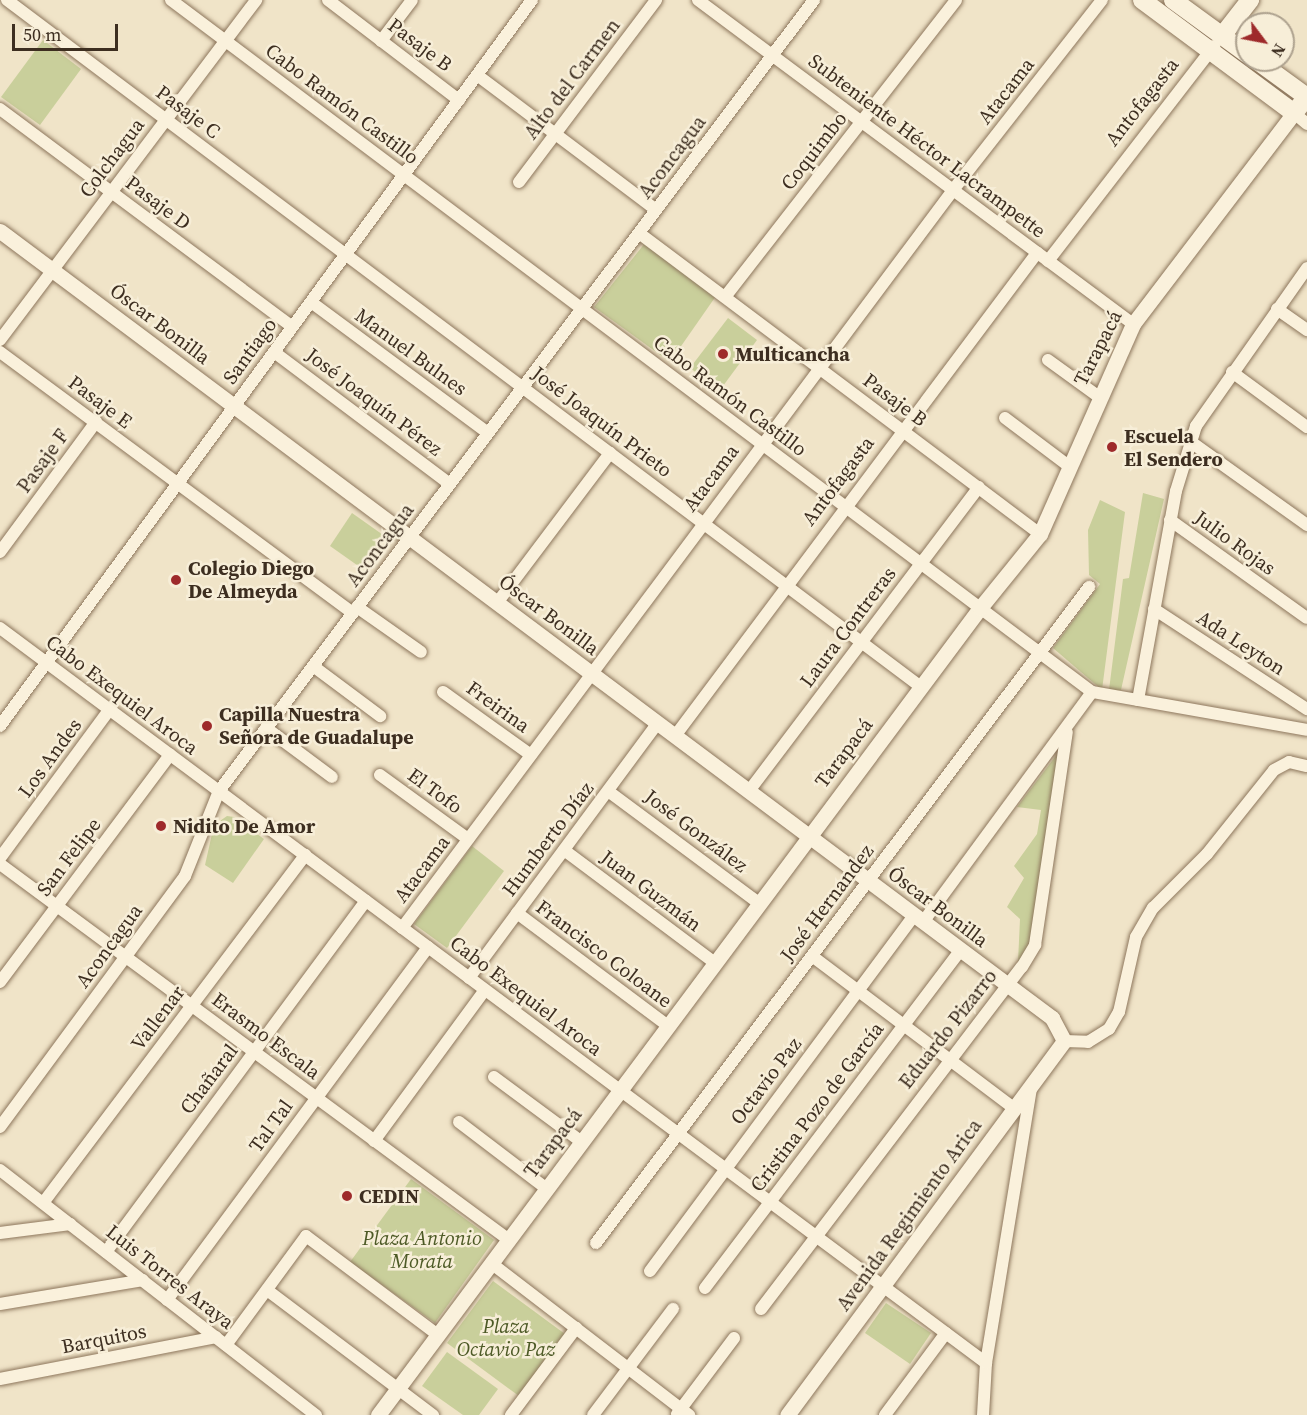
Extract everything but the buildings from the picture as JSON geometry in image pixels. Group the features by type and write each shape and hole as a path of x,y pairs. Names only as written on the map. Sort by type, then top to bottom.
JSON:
{"main road":[{"path":"1142,0 1216,43 1235,50"},
{"path":"1173,0 1216,43 1301,118"},
{"name":"Antofagasta","path":"1216,43 1250,0"},
{"path":"1273,72 1307,97"},
{"name":"Tarapacá","path":"1301,118 1307,97"}],"street":[{"name":"Pasaje C","path":"7,0 346,254"},
{"name":"Cabo Ramón Castillo","path":"171,0 1092,692 1307,730"},
{"name":"Colchagua","path":"0,340 256,0"},
{"name":"Pasaje B","path":"328,0 459,100"},
{"path":"381,40 412,0"},
{"name":"Santiago","path":"0,726 532,0"},
{"name":"Alto del Carmen","path":"519,182 656,0"},
{"name":"Subteniente Héctor Lacrampette","path":"698,0 1133,324"},
{"name":"Aconcagua","path":"0,1127 185,876 219,791 814,0"},
{"name":"Coquimbo","path":"724,297 956,0"},
{"name":"Atacama","path":"402,928 952,190 1102,0"},
{"name":"Antofagasta","path":"1048,261 1216,43"},
{"path":"477,75 656,210"},
{"name":"Pasaje D","path":"0,110 292,327"},
{"name":"Tarapacá","path":"378,1415 921,687 1040,534 1098,396 1133,324 1301,118"},
{"name":"Óscar Bonilla","path":"0,231 1052,1018 1064,1041"},
{"name":"Pasaje B","path":"639,232 1040,534"},
{"name":"Antofagasta","path":"675,736 1037,253"},
{"name":"José Joaquín Prieto","path":"346,254 921,687"},
{"path":"1138,700 1170,520 1196,426 1307,268"},
{"name":"Manuel Bulnes","path":"311,302 488,433"},
{"path":"1277,309 1307,330"},
{"name":"Pasaje E","path":"0,351 355,610 421,652"},
{"name":"José Joaquín Pérez","path":"274,352 450,484"},
{"path":"1048,360 1098,396"},
{"path":"1232,372 1307,427"},
{"path":"1005,418 1070,467"},
{"name":"Pasaje F","path":"0,552 96,423"},
{"path":"1191,442 1307,525"},
{"path":"497,603 610,453"},
{"name":"Laura Contreras","path":"749,791 979,487"},
{"name":"Julio Rojas","path":"1170,520 1307,618"},
{"name":"José Hernandez","path":"596,1243 1089,587"},
{"name":"Ada Leyton","path":"1154,609 1307,709"},
{"name":"Cabo Exequiel Aroca","path":"0,628 986,1363"},
{"path":"313,666 380,716"},
{"name":"Freirina","path":"442,692 531,755"},
{"name":"Octavio Paz","path":"650,1271 858,990 919,918 1067,732 1092,692"},
{"name":"Los Andes","path":"0,858 109,710"},
{"name":"Humberto Díaz","path":"469,978 658,723"},
{"path":"266,728 332,777"},
{"name":"Eduardo Pizarro","path":"761,1309 1035,945 1067,732"},
{"name":"San Felipe","path":"0,982 170,755"},
{"path":"1064,1041 1088,1042 1109,1029 1119,1012 1136,937 1153,908 1207,854 1274,770 1289,762 1307,766"},
{"name":"El Tofo","path":"380,775 468,839"},
{"name":"José González","path":"608,790 760,904"},
{"name":"Juan Guzmán","path":"564,850 715,963"},
{"name":"Vallenar","path":"44,1203 305,855"},
{"name":"Erasmo Escala","path":"0,864 509,1240"},
{"name":"Chañaral","path":"106,1252 366,901"},
{"name":"Francisco Coloane","path":"517,914 668,1026"},
{"name":"Tal Tal","path":"167,1300 428,947"},
{"name":"Cristina Pozo de García","path":"705,1288 961,950"},
{"path":"812,956 1014,1108"},
{"path":"374,1141 485,990"},
{"name":"Avenida Regimiento Arica","path":"787,1415 1064,1041"},
{"path":"494,1077 582,1142"},
{"path":"974,1415 983,1409 986,1363 1031,1085"},
{"path":"459,1122 547,1189"},
{"name":"Luis Torres Araya","path":"0,1170 316,1415"},
{"path":"0,1233 70,1224"},
{"path":"226,1345 306,1236 438,1335"},
{"path":"491,1263 628,1368 682,1413 734,1338"},
{"path":"0,1304 143,1281"},
{"path":"267,1290 434,1415"},
{"path":"593,1415 673,1309"},
{"path":"511,1415 576,1328"},
{"path":"885,1415 946,1333"},
{"name":"Barquitos","path":"0,1379 216,1337"}],"green space":[{"path":"43,40 81,69 40,125 1,97"},
{"path":"645,243 716,296 670,362 594,307"},
{"name":"Multicancha","path":"728,318 757,340 720,390 690,368"},
{"path":"1143,493 1164,499 1121,690 1115,692 1109,690 1123,579 1129,578"},
{"path":"1100,500 1125,512 1102,690 1053,648 1100,584 1089,575 1088,530"},
{"path":"352,513 386,537 364,570 330,546"},
{"path":"1058,753 1032,944 1018,962 1020,919 1007,907 1024,878 1014,866 1037,834 1041,810 1017,807"},
{"path":"227,816 234,817 264,839 233,883 205,865 214,825"},
{"path":"472,846 504,871 447,948 414,924"},
{"name":"Plaza Antonio Morata","path":"411,1179 494,1240 435,1323 350,1262"},
{"name":"Plaza Octavio Paz","path":"493,1281 565,1334 519,1396 447,1343"},
{"path":"886,1303 931,1333 910,1364 865,1333"},
{"path":"447,1352 498,1389 479,1415 463,1415 422,1386"}],"place":[{"name":"Multicancha","path":"723,354"},
{"name":"Escuela El Sendero","path":"1112,447"},
{"name":"Colegio Diego De Almeyda","path":"176,580"},
{"name":"Capilla Nuestra Señora de Guadalupe","path":"207,726"},
{"name":"Nidito De Amor","path":"161,826"},
{"name":"CEDIN","path":"347,1196"}]}
